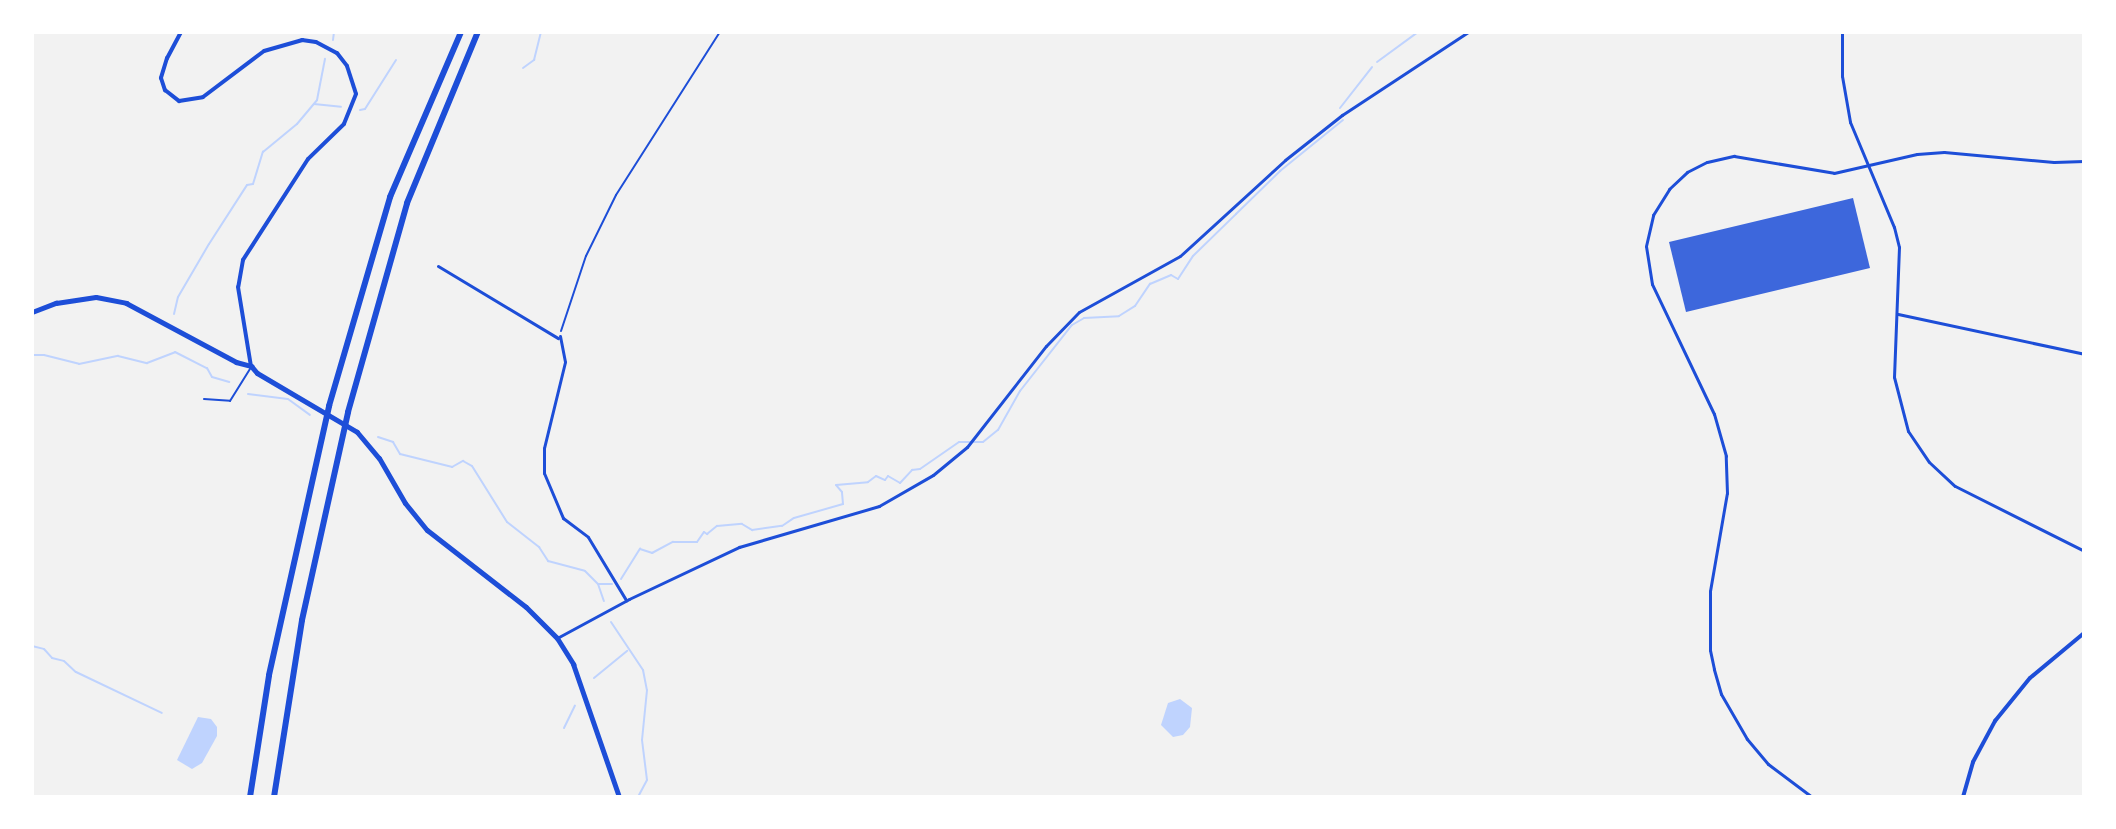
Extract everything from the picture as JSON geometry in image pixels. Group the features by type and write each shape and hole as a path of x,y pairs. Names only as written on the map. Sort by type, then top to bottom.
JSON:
{"highway":[{"path":"250,797 281,616 345,346 390,197 461,32"},
{"path":"274,797 302,620 333,468 407,203 478,32"}],"main road":[{"path":"32,312 56,303 96,297 126,303 236,362 251,366 357,432 373,449 405,503 427,530 526,607 557,638 573,664 619,797"}],"street":[{"path":"181,32 167,58 161,78 165,90 179,101 190,102 203,97 264,51 302,40 316,42 337,53 347,66 356,94 344,124 308,159 243,260 238,287 251,366"},
{"path":"557,638 626,600 739,547 879,506 933,475 967,447 1046,346 1079,312 1180,256 1285,160 1342,115 1468,32"},
{"path":"1842,32 1843,90 1850,122 1894,227 1899,247 1894,377 1908,431 1920,452 1938,472 1962,491 2084,553"},
{"path":"1812,797 1768,764 1747,739 1721,694 1714,669 1710,650 1710,591 1727,493 1726,456 1714,414 1652,284 1646,258 1647,235 1653,215 1675,182 1695,167 1720,158 1748,157 1815,173 1844,173 1887,160 1944,152 2054,162 2084,161"},
{"path":"438,266 559,337 565,362 544,448 544,473 563,518 588,537 626,600"},
{"path":"1898,314 2084,354"},
{"path":"1963,797 1973,762 1995,721 2024,684 2084,634"}],"lane":[{"path":"204,399 230,401 251,366"}],"path":[{"path":"559,337 586,256 616,195 720,32"}],"water":[{"path":"1180,699 1192,708 1190,727 1183,735 1173,737 1161,725 1168,703"},
{"path":"198,717 211,719 217,727 217,736 202,763 192,769 177,760"}],"building":[{"path":"1853,198 1870,268 1686,312 1669,242"}],"waterway":[{"path":"333,40 334,32"},
{"path":"523,68 534,60 541,32"},
{"path":"1377,62 1418,32"},
{"path":"174,314 178,297 209,244 247,185 253,184 263,152 297,124 317,100 325,59"},
{"path":"360,110 365,109 396,60"},
{"path":"1340,108 1372,67"},
{"path":"314,104 341,107"},
{"path":"621,579 640,549 652,553 673,542 697,542 704,532 707,534 717,526 742,524 752,530 782,526 794,518 843,504 842,492 836,485 868,482 876,476 885,480 888,476 900,483 912,470 920,469 959,442 983,442 998,430 1020,391 1072,325 1084,318 1119,316 1135,306 1150,284 1171,275 1178,279 1193,256 1280,171 1343,120"},
{"path":"32,355 79,364 118,356 147,363 175,352 207,368 212,377 229,382"},
{"path":"248,394 288,399 310,415"},
{"path":"378,437 393,442 400,454 452,467 463,461 472,466 507,522 539,547 548,561 585,571 598,584 604,601"},
{"path":"598,584 612,584"},
{"path":"611,622 643,670 647,690 642,740 647,780 638,797"},
{"path":"32,646 44,649 52,658 64,661 76,672 162,713"},
{"path":"594,678 627,651"},
{"path":"564,728 575,705"}]}
